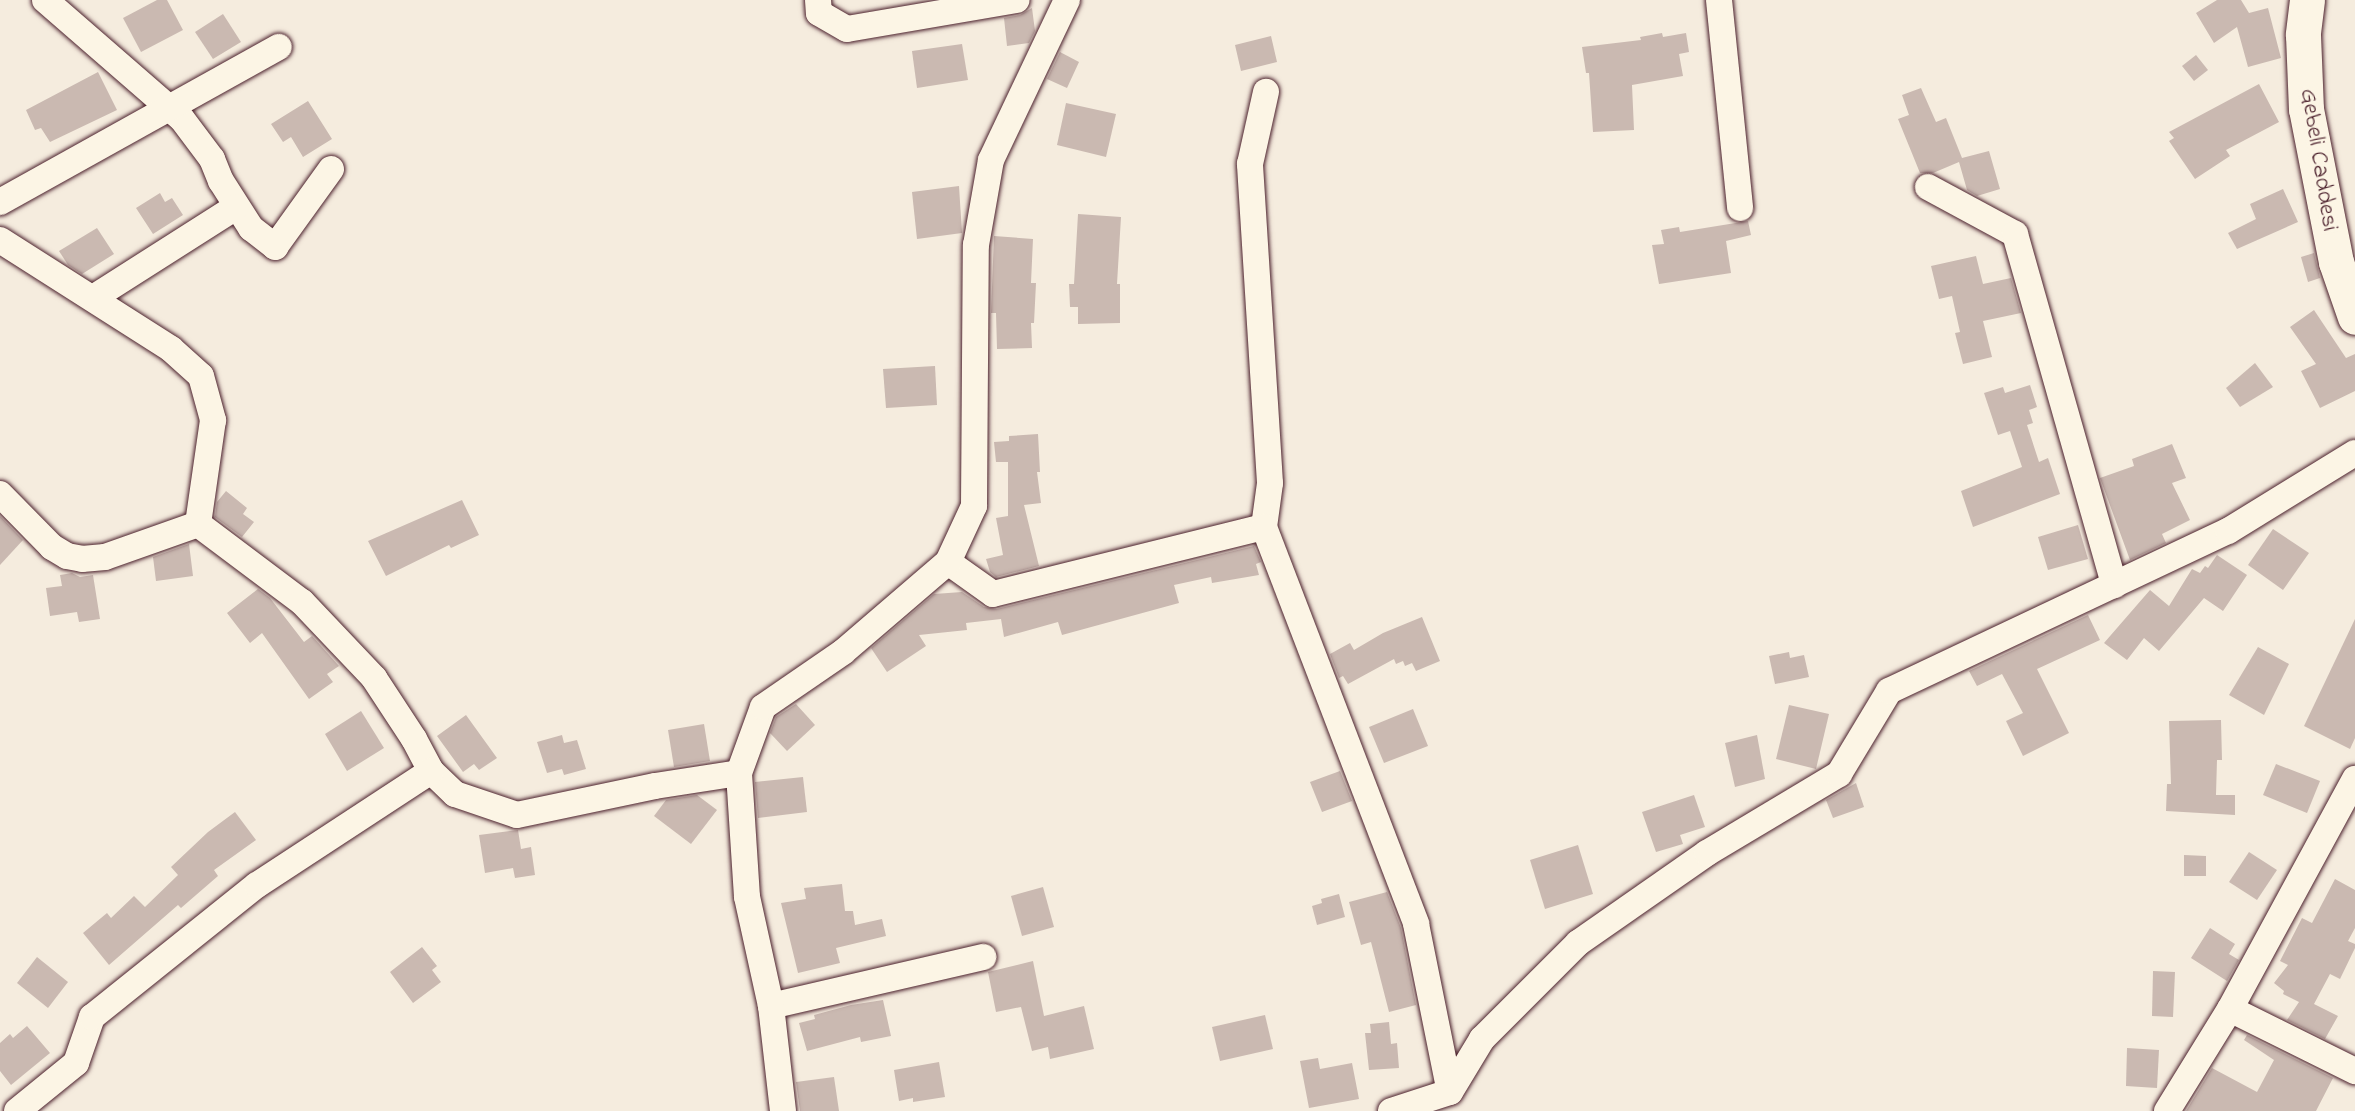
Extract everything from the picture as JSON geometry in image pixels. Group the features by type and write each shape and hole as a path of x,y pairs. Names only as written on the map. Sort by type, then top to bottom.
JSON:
{"main road":[{"name":"Gebeli Caddesi","path":"2307,0 2303,35 2306,108 2336,262 2355,317"}],"street":[{"path":"45,0 182,119 212,159 236,207 251,228 275,247 331,169"},
{"path":"818,0 819,13 847,29 1017,0"},
{"path":"783,1111 771,1006 747,897 739,773 763,707 843,652 948,562 974,506 976,245 991,160 1067,0"},
{"path":"1719,0 1740,208"},
{"path":"0,202 279,47"},
{"path":"1266,92 1250,164 1270,483 1264,527 1416,924 1450,1092"},
{"path":"1928,187 2015,234 2114,585"},
{"path":"93,298 236,207"},
{"path":"0,240 171,348 201,376 213,420 198,524"},
{"path":"1391,1111 1450,1092 1482,1039 1578,943 1707,853 1839,774 1889,691 2228,531 2355,453"},
{"path":"0,494 52,547 67,556 82,559 105,556 198,524"},
{"path":"198,524 302,602 374,678 414,739 431,771 456,794 517,815 655,786 739,773"},
{"path":"948,562 993,594 1264,527"},
{"path":"17,1111 76,1063 92,1017 257,885 431,771"},
{"path":"2167,1111 2230,1009 2355,779"},
{"path":"771,1006 983,957"},
{"path":"2230,1009 2355,1071"}],"building":[{"path":"157,0 167,0 183,30 141,52 123,18"},
{"path":"2217,0 2241,0 2249,13 2268,8 2281,58 2248,67 2237,27 2214,43 2196,13"},
{"path":"1032,8 1035,31 1029,43 1007,46 1004,18 1020,15"},
{"path":"223,14 241,42 213,59 195,32"},
{"path":"1662,33 1663,37 1686,33 1689,52 1679,54 1683,76 1632,85 1634,130 1593,132 1589,73 1586,73 1582,47 1641,40 1640,37"},
{"path":"1271,36 1277,62 1241,71 1235,45"},
{"path":"962,44 968,80 917,88 912,51"},
{"path":"1060,52 1079,62 1067,88 1047,79"},
{"path":"2196,55 2208,70 2194,81 2182,66"},
{"path":"98,72 117,110 50,142 41,128 35,130 26,110"},
{"path":"2259,84 2279,122 2226,150 2230,156 2195,179 2169,141 2174,138 2169,132"},
{"path":"1921,88 1936,122 1946,118 1962,158 1989,151 2000,189 1977,196 1967,190 1959,162 1933,173 1920,173 1898,119 1909,115 1902,95"},
{"path":"308,101 332,139 303,157 291,137 283,142 271,124"},
{"path":"1066,103 1116,114 1106,157 1057,145"},
{"path":"959,186 962,233 917,239 912,192"},
{"path":"2283,189 2298,222 2237,249 2228,233 2256,219 2250,204"},
{"path":"160,193 165,202 172,198 183,215 153,234 136,208"},
{"path":"1078,214 1121,217 1117,284 1120,284 1120,323 1078,324 1078,307 1070,307 1069,284 1074,284"},
{"path":"1748,221 1751,235 1726,241 1731,273 1659,284 1652,245 1664,244 1661,230 1679,227 1680,232"},
{"path":"97,228 114,254 82,274 68,265 59,251"},
{"path":"994,236 1033,239 1031,283 1036,283 1034,323 1031,323 1032,348 997,349 996,313 991,313"},
{"path":"2314,253 2320,278 2308,282 2301,257"},
{"path":"1976,256 1983,284 2011,278 2021,313 1983,321 1992,357 1963,364 1955,333 1960,332 1952,296 1939,299 1931,266"},
{"path":"2314,310 2346,358 2355,354 2355,391 2320,408 2301,371 2316,364 2290,327"},
{"path":"2255,363 2273,387 2240,407 2226,388"},
{"path":"935,366 937,405 886,408 883,369"},
{"path":"2030,385 2037,407 2029,410 2033,423 2027,425 2039,462 2048,458 2060,494 1973,527 1961,491 2022,467 2010,431 1998,435 1984,393 2003,387 2005,393"},
{"path":"1038,434 1040,472 1037,472 1041,503 1024,505 1039,566 996,577 990,572 986,559 1003,555 996,518 1008,516 1008,462 996,462 994,442 1009,441 1009,436"},
{"path":"2172,444 2186,478 2172,483 2190,520 2162,534 2166,543 2130,560 2100,478 2134,466 2132,459"},
{"path":"226,491 247,508 243,514 254,522 242,537 215,517 217,502"},
{"path":"462,500 479,535 451,548 449,545 386,576 368,541"},
{"path":"0,516 23,540 0,565"},
{"path":"2078,525 2088,559 2048,570 2038,537"},
{"path":"2273,529 2309,553 2283,590 2248,565"},
{"path":"189,544 193,576 156,581 153,557"},
{"path":"1254,546 1261,562 1256,564 1259,575 1212,583 1211,577 1174,585 1179,603 1062,635 1058,622 1004,637 1001,619 966,623 967,630 919,635 926,646 887,672 871,648 934,594 962,592 984,607 997,609"},
{"path":"2217,555 2247,575 2223,611 2204,598 2159,651 2144,638 2127,660 2104,643 2150,590 2169,606 2192,569 2200,573 2205,566 2208,568"},
{"path":"72,573 80,577 93,575 100,619 79,622 77,612 50,616 46,588 62,586 60,575"},
{"path":"258,589 270,598 304,642 312,636 339,666 327,674 333,682 309,699 262,633 250,643 227,613"},
{"path":"2088,615 2100,640 2037,669 2069,733 2023,756 2006,721 2023,713 2002,674 1977,686 1969,671"},
{"path":"1422,617 1440,661 1416,671 1412,663 1405,666 1403,661 1396,664 1394,659 1348,684 1343,676 1339,678 1330,654 1350,643 1354,650 1383,633"},
{"path":"2355,619 2355,738 2350,749 2304,726"},
{"path":"2258,647 2289,664 2264,715 2229,695"},
{"path":"1789,652 1790,658 1804,655 1809,677 1775,684 1769,656"},
{"path":"796,704 815,725 787,751 770,733 776,717"},
{"path":"1789,705 1829,714 1816,769 1776,759"},
{"path":"1413,709 1428,746 1384,763 1369,727"},
{"path":"361,711 384,748 347,771 325,734"},
{"path":"466,715 497,758 479,770 474,764 463,772 437,736"},
{"path":"2221,720 2222,760 2217,760 2216,795 2235,795 2235,815 2166,811 2167,784 2171,784 2169,721"},
{"path":"704,724 710,761 674,767 668,730"},
{"path":"562,735 564,743 577,740 586,769 564,775 562,769 547,773 537,742"},
{"path":"1757,735 1765,779 1735,787 1725,743"},
{"path":"2276,764 2320,781 2307,813 2263,795"},
{"path":"1340,771 1352,801 1322,812 1310,782"},
{"path":"803,777 807,812 758,818 755,782"},
{"path":"1856,783 1864,807 1833,818 1826,800"},
{"path":"697,795 717,810 691,844 654,816 666,800"},
{"path":"1694,795 1705,827 1680,835 1683,844 1656,852 1642,812"},
{"path":"235,812 256,840 214,870 218,876 181,908 178,905 109,965 83,933 107,913 111,918 134,896 145,907 178,875 171,867 208,832"},
{"path":"518,830 521,849 531,847 535,875 515,878 513,868 485,873 479,835"},
{"path":"1578,845 1593,894 1545,909 1530,860"},
{"path":"2249,852 2277,870 2257,900 2229,882"},
{"path":"2184,855 2206,856 2206,876 2184,876"},
{"path":"2335,879 2355,890 2355,928 2348,941 2355,944 2355,948 2340,979 2330,974 2314,1004 2338,1016 2325,1039 2287,1020 2299,1002 2283,994 2284,991 2274,983 2288,965 2280,961 2302,918 2312,923"},
{"path":"842,884 845,911 853,911 855,925 882,919 886,936 836,948 840,963 798,973 781,903 806,899 804,888"},
{"path":"1043,887 1054,927 1022,936 1011,896"},
{"path":"1387,892 1401,928 1416,1005 1389,1012 1371,942 1361,945 1349,902"},
{"path":"1339,894 1345,917 1317,925 1312,906 1322,903 1321,899"},
{"path":"2210,928 2235,944 2229,954 2239,960 2227,981 2191,958"},
{"path":"422,947 437,966 432,970 441,982 413,1003 390,972"},
{"path":"37,957 68,982 48,1008 17,983"},
{"path":"1033,961 1044,1016 1084,1006 1094,1049 1050,1059 1048,1047 1032,1051 1021,1007 996,1012 988,972"},
{"path":"2153,971 2175,972 2173,1017 2152,1016"},
{"path":"883,1000 891,1036 861,1042 860,1037 807,1051 799,1023 815,1019 814,1015"},
{"path":"1265,1015 1273,1049 1220,1061 1212,1027"},
{"path":"1389,1022 1391,1044 1397,1043 1399,1068 1369,1070 1365,1033 1371,1033 1370,1024"},
{"path":"27,1026 50,1053 11,1085 0,1071 0,1043 10,1034 13,1038"},
{"path":"2247,1035 2333,1078 2316,1111 2186,1111 2212,1068 2257,1092 2274,1060 2244,1040"},
{"path":"2127,1048 2159,1050 2157,1088 2126,1086"},
{"path":"1318,1058 1320,1069 1352,1063 1359,1099 1309,1108 1300,1061"},
{"path":"939,1062 945,1097 913,1102 913,1098 899,1101 894,1070"},
{"path":"834,1077 839,1111 800,1111 796,1082"}]}
